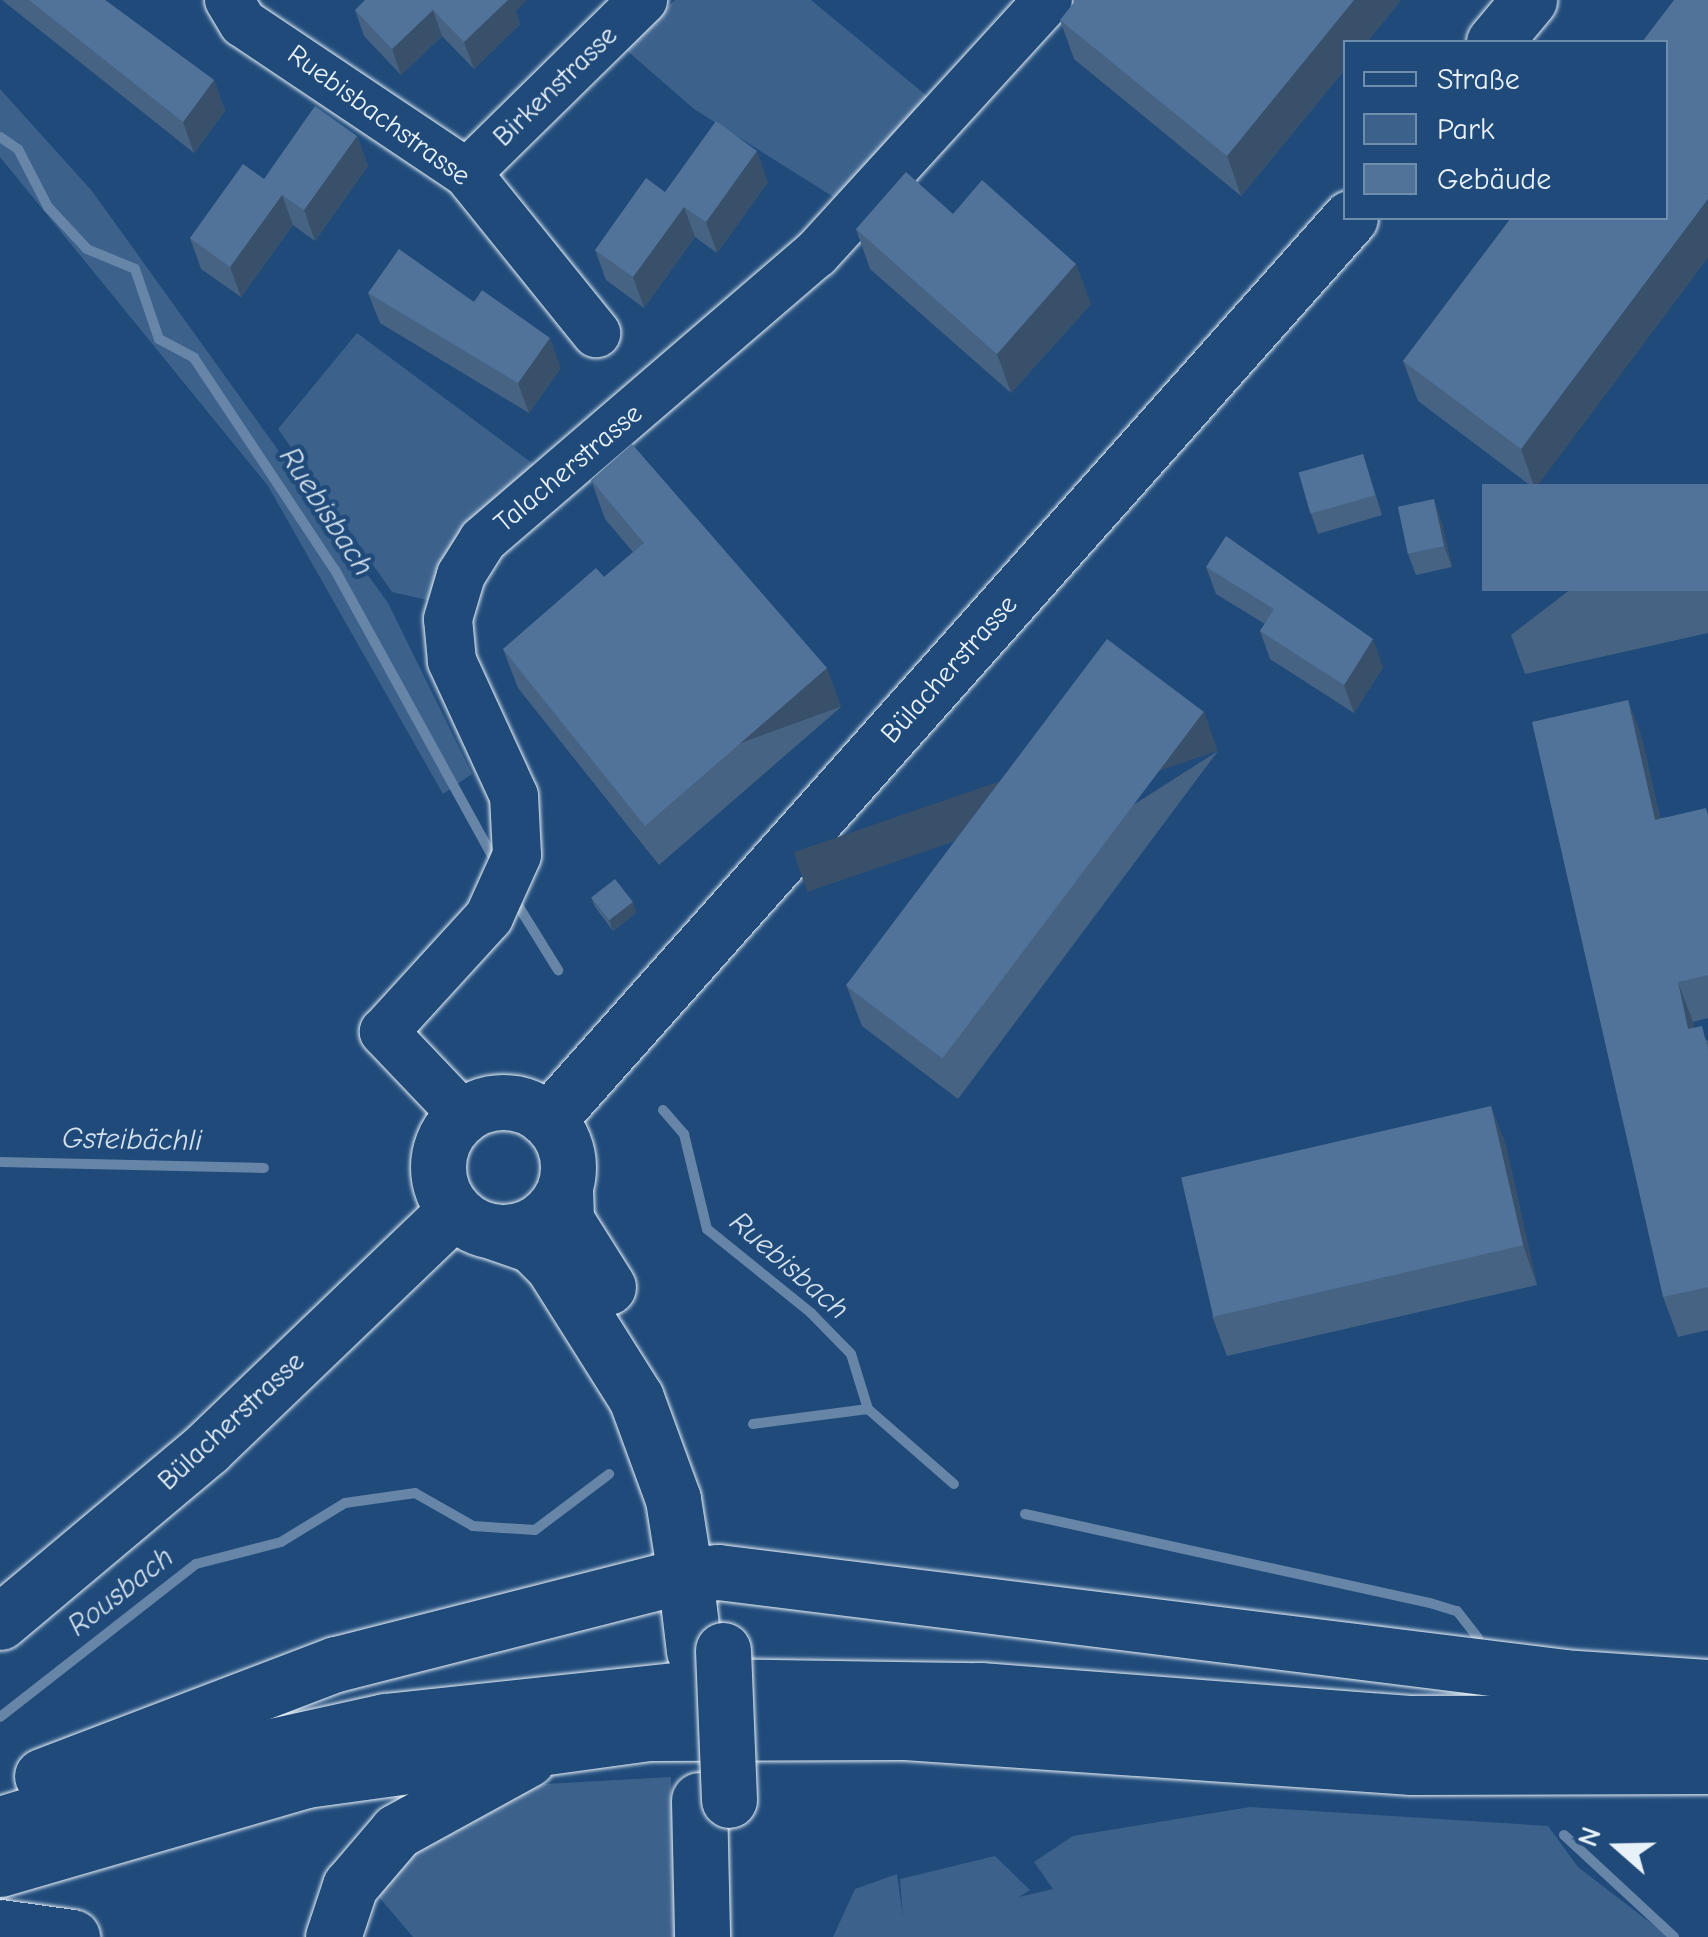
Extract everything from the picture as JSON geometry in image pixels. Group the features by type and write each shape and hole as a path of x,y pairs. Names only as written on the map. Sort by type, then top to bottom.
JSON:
{"main road":[{"path":"1496,40 1528,0"},
{"name":"Bülacherstrasse","path":"548,1120 1348,220"},
{"path":"702,1574 636,1398 553,1266 476,1222 437,1162 463,1115 507,1102 548,1120 567,1152 565,1189 572,1234 670,1392 702,1477 702,1574 714,1800 734,1937"},
{"path":"476,1222 544,1218 565,1189"},
{"name":"Bülacherstrasse","path":"0,1622 476,1222"},
{"path":"0,1795 336,1664 702,1574 1544,1675 1708,1687"},
{"path":"0,1824 218,1758 385,1721 711,1686 980,1690 1406,1723 1708,1722"},
{"path":"0,1869 306,1780 569,1740 838,1730 1412,1768 1708,1766"},
{"path":"332,1937 350,1886 396,1830 569,1740"},
{"path":"702,1937 714,1800"},
{"path":"0,1928 72,1937"}],"street":[{"name":"Ruebisbachstrasse","path":"228,0 243,22 467,173 596,333"},
{"name":"Birkenstrasse","path":"467,173 643,0"},
{"name":"Talacherstrasse","path":"463,1115 384,1032 489,917 516,855 514,796 452,661 448,619 461,575 484,540 816,254 1048,0"}],"green space":[{"path":"675,0 811,0 933,101 843,203 694,109 624,48"},
{"path":"0,89 92,191 388,603 472,774 443,794 268,486 0,157"},
{"path":"357,333 540,469 436,602 392,592 278,429"},
{"path":"671,1777 674,1937 413,1937 368,1884 387,1858 528,1785"},
{"path":"1250,1807 1548,1826 1578,1867 1669,1937 833,1937 855,1889 897,1874 903,1918 900,1879 995,1856 1030,1890 1019,1897 1053,1889 1034,1862 1073,1836"}],"building":[{"path":"29,0 105,0 214,80 183,122"},
{"path":"365,0 508,0 464,42 433,10 392,49 355,10"},
{"path":"1076,0 1354,0 1227,156 1060,20"},
{"path":"1674,0 1708,0 1708,199 1521,449 1403,361 1509,220 1668,220 1668,40 1644,40"},
{"path":"315,106 357,136 304,210 282,195 230,267 190,238 243,164 264,179"},
{"path":"716,121 757,151 706,222 684,207 633,277 595,250 646,178 665,192"},
{"path":"906,172 953,214 982,180 1076,264 997,354 856,229"},
{"path":"399,249 474,302 482,290 550,338 518,383 368,293"},
{"path":"632,444 827,668 645,826 503,649 596,568 604,577 644,543 591,480"},
{"path":"1363,454 1375,495 1310,514 1299,472"},
{"path":"1482,484 1708,484 1708,591 1482,591"},
{"path":"1434,499 1444,546 1408,554 1398,507"},
{"path":"1226,536 1373,639 1344,685 1260,631 1274,609 1206,567"},
{"path":"1107,639 1204,712 942,1058 846,986"},
{"path":"1628,700 1655,820 1706,808 1708,816 1708,975 1678,982 1688,1029 1702,1026 1708,1050 1708,1287 1663,1297 1532,722"},
{"path":"615,879 633,902 609,920 591,897"},
{"path":"1491,1106 1523,1245 1213,1317 1181,1178"}],"waterway":[{"name":"Ruebisbach","path":"0,137 18,149 48,207 87,249 135,269 159,339 194,358 335,570 498,866"},
{"name":"Ruebisbach","path":"514,899 558,970"},
{"name":"Ruebisbach","path":"663,1110 684,1134 707,1229 811,1313 851,1354 868,1409 954,1484"},
{"name":"Gsteibächli","path":"0,1162 264,1168"},
{"name":"Rousbach","path":"753,1424 868,1409"},
{"name":"Rousbach","path":"0,1717 196,1564 281,1542 345,1503 415,1493 473,1526 535,1530 609,1474"},
{"name":"Ruebisbach","path":"1025,1514 1430,1603 1457,1611 1478,1638"},
{"name":"Ruebisbach","path":"1564,1835 1674,1937"}]}
